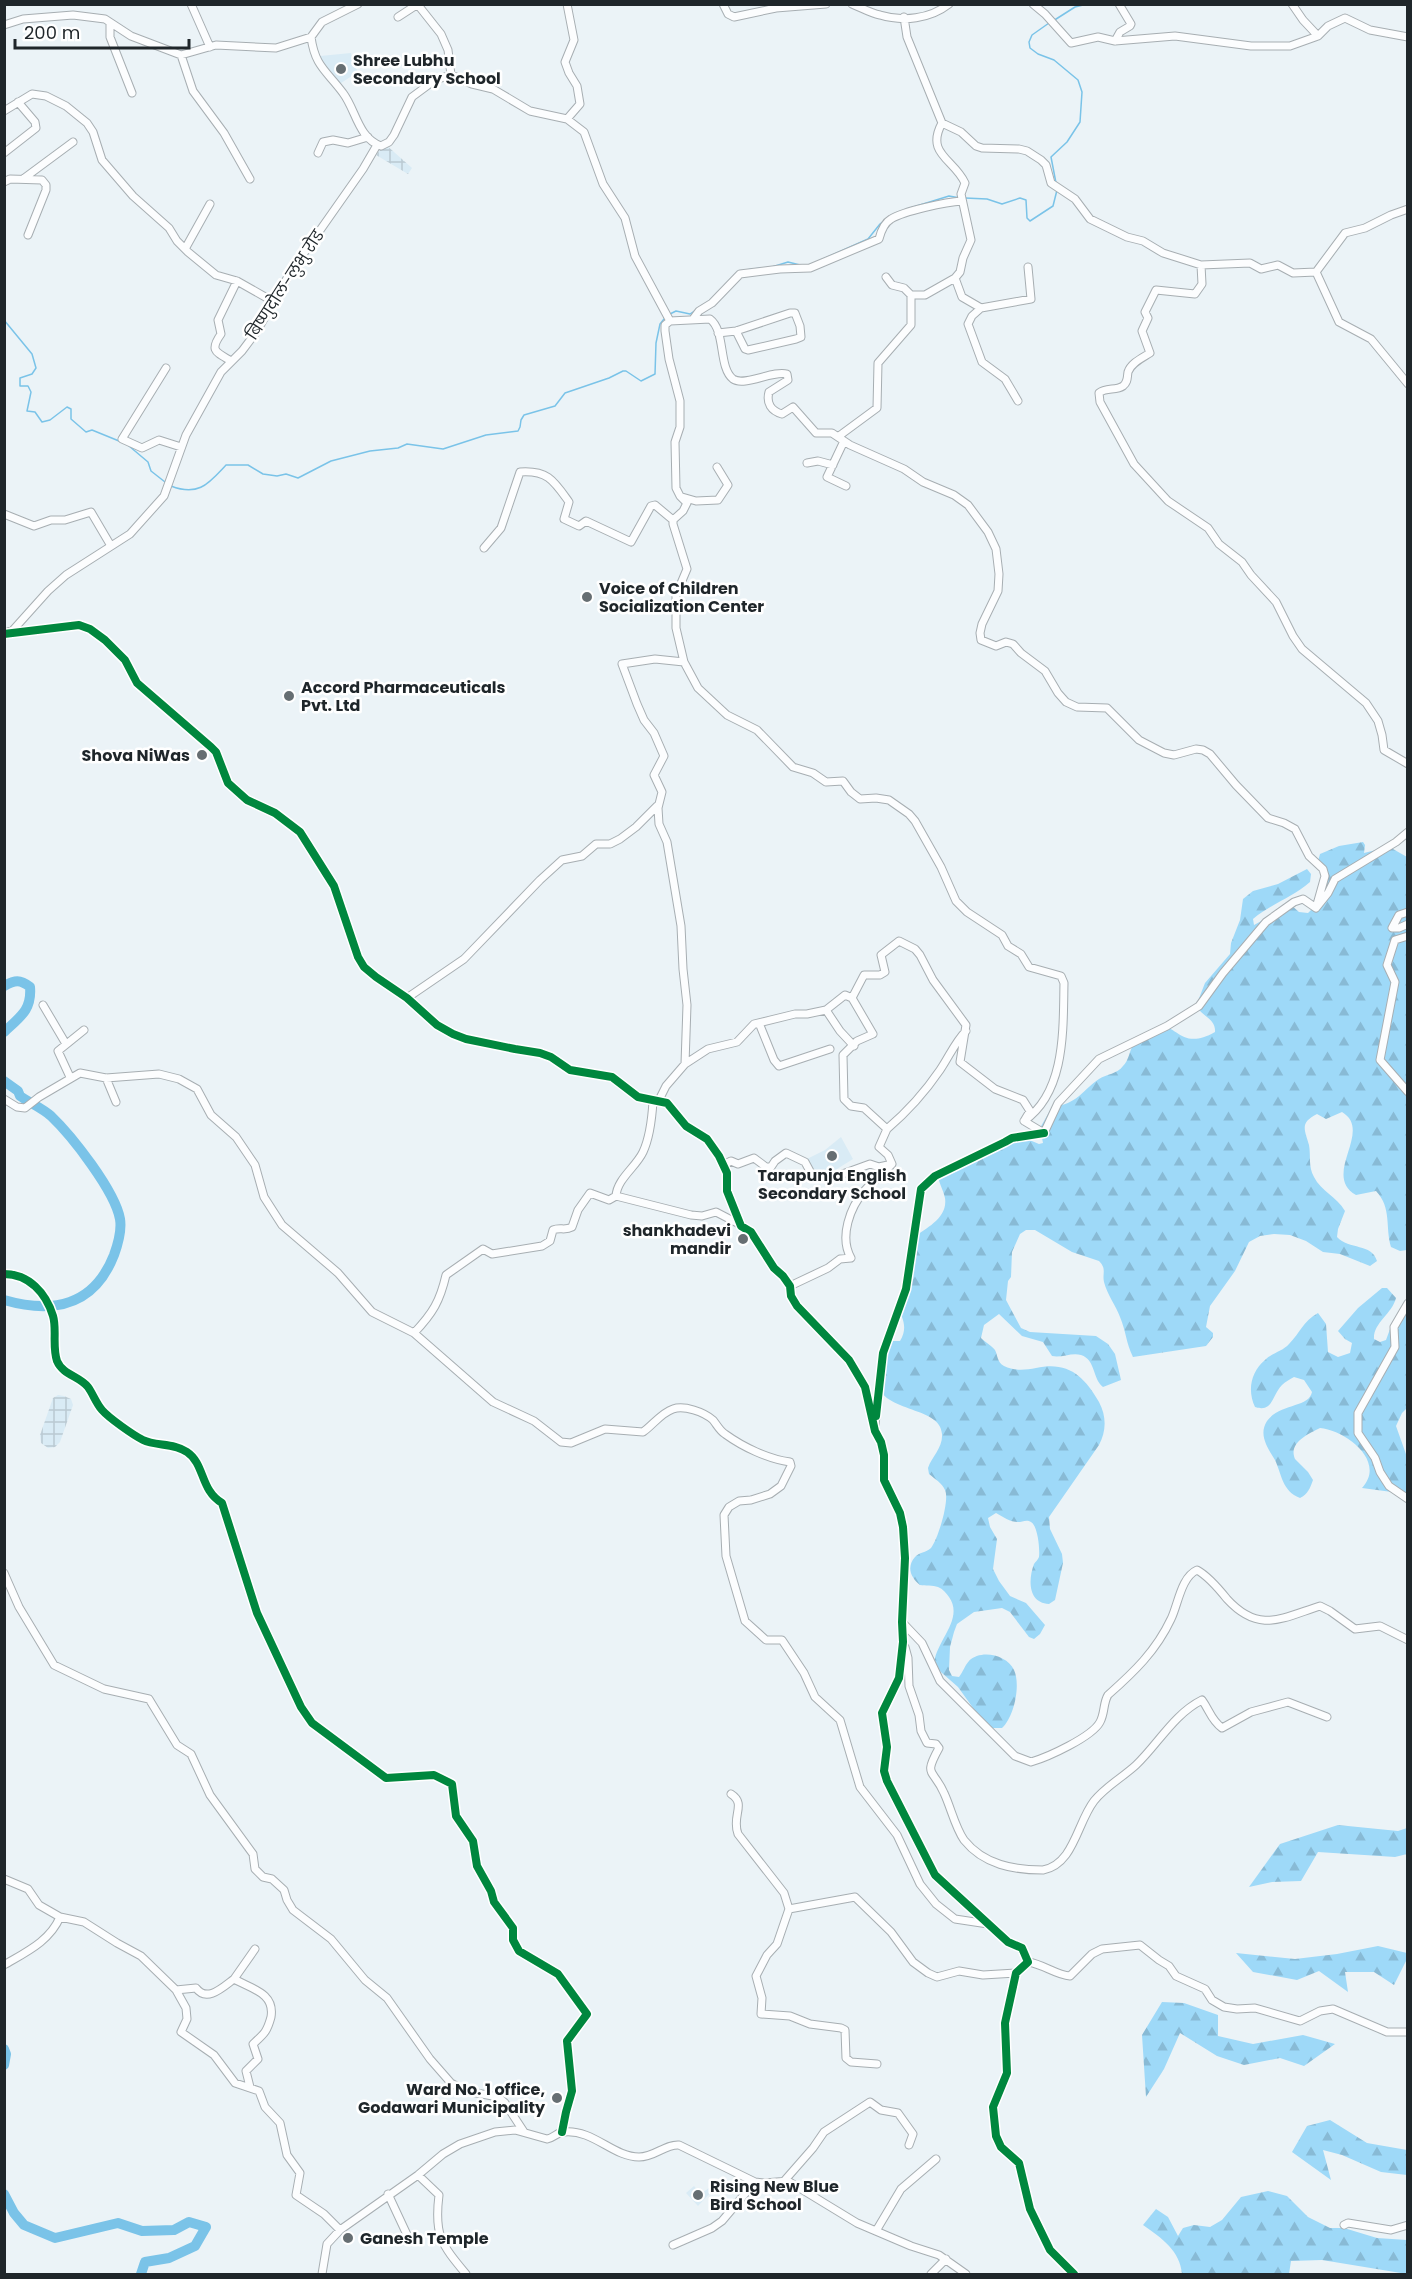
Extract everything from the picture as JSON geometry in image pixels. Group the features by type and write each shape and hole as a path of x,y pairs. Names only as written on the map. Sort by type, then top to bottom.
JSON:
{"street":[{"path":"191,4 210,47"},
{"path":"4,25 23,20 73,15 105,19 131,36 181,54 216,45 276,48 310,37 322,22 339,8 358,4"},
{"path":"567,4 574,40 565,62 577,86 580,104 567,119"},
{"path":"723,4 728,14 734,17 776,8 826,4"},
{"path":"852,4 879,15 904,17 931,16 949,4"},
{"path":"1033,4 1071,43 1098,37 1115,41 1175,36 1251,46 1290,46 1318,36 1328,26 1345,18 1370,30 1407,37"},
{"path":"1115,41 1120,32 1131,24 1119,4"},
{"path":"1292,4 1303,21 1318,36"},
{"path":"398,16 418,5 441,34 448,50 451,75 472,84 493,89 530,111 567,119 586,135 603,184 625,218 635,256 668,317 664,331 680,401 680,428 675,442 676,488 685,501 686,507 673,520"},
{"path":"904,17 907,37 942,123 961,132 976,146 1019,149 1041,160 1046,165 1051,183 1075,199 1090,219 1127,237 1143,241 1163,254 1201,265 1250,263 1261,268 1278,265 1293,273 1316,272"},
{"path":"110,23 110,37 132,93"},
{"path":"310,37 313,54 318,63 343,93 360,128 377,145"},
{"path":"181,54 193,91 224,133 250,178"},
{"name":"बिष्णुदोल-लुभु रोड","path":"4,634 13,630 48,591 66,575 130,534 164,496 181,447 221,372 242,351 257,331 290,273 377,145 381,146 389,142 406,113 412,97 435,80 451,75"},
{"path":"4,111 32,94 46,96 66,106 87,123 93,132 102,160 134,196 170,228 177,241 185,249 216,275 237,281 274,302"},
{"path":"4,153 36,128 35,122 18,102"},
{"path":"886,277 892,285 904,288 911,295 925,295 955,278 960,272 971,240 961,198 965,187 962,176 939,151 936,143 937,132 942,123"},
{"path":"318,153 327,139 348,143 368,137"},
{"path":"23,179 73,142"},
{"path":"4,182 10,179 42,180 46,185 28,235"},
{"path":"693,319 740,274 774,269 810,268 879,239 884,225 892,218 961,198"},
{"path":"185,249 210,204"},
{"path":"1316,272 1345,233 1365,228 1390,214 1407,209"},
{"path":"1201,265 1202,284 1196,294 1156,290 1145,312 1148,318 1142,331 1150,353 1136,362 1128,371 1128,377 1122,386 1103,390 1100,393 1100,402 1134,464 1168,501 1208,528 1219,544 1242,562 1276,602 1302,649 1366,703 1378,721 1383,735 1384,750 1407,764"},
{"path":"1017,401 1005,379 984,365 979,358 968,324 972,316 981,308 1031,299 1028,267"},
{"path":"1316,272 1339,322 1371,339 1407,384"},
{"path":"955,278 962,297 981,308"},
{"path":"231,361 214,348 221,334 218,320 237,281"},
{"path":"846,486 827,477 841,439 877,408 878,363 911,325 911,295"},
{"path":"718,333 736,331 795,313 801,337 748,350 745,349 736,331"},
{"path":"668,317 710,319 714,322 728,371 734,380 740,382 785,373 788,380 769,393 770,406 773,410 782,414 793,407 816,433 832,433 904,469 923,482 961,499 968,505 988,532 996,549 998,591 988,608 980,633 983,642 996,646 1011,642 1021,653 1045,671 1066,702 1077,707 1107,708 1139,740 1164,753 1174,755 1196,749 1210,754 1236,786 1268,818 1295,829 1309,856 1323,869 1325,876 1316,908"},
{"path":"166,368 122,439 142,448 159,440 181,447"},
{"path":"807,463 818,461 832,465"},
{"path":"680,496 696,501 714,502 718,500 729,485 717,467"},
{"path":"484,548 501,528 520,472 536,471 555,482 569,502 564,519 579,526 586,521 631,542 651,506 656,505 673,520 687,569 676,595 675,616 684,662 698,688 727,715 757,730 793,767 813,773 826,782 843,781 860,799 889,800 909,814 915,820 941,867 956,901 967,912 1002,935 1008,946 1021,954 1029,967 1061,976 1064,983 1063,1032 1053,1085 1038,1107 1024,1121"},
{"path":"4,514 34,526 91,512 111,546"},
{"path":"4,634 79,625 90,629 105,640 125,660 137,683 181,719 216,752 228,783 247,800 275,813 300,832 334,886 358,957 364,967 453,1034 540,1053 551,1057 570,1070 612,1077 638,1097 667,1103 686,1126 707,1139 723,1165 727,1173 728,1191 741,1225"},
{"path":"684,662 656,659 622,664 644,720 654,733 664,756 654,775 662,792 659,804 659,824 667,842 681,926 687,994 685,1064"},
{"path":"407,998 464,959 562,860 582,856 596,844 610,844 620,839 645,820 659,804"},
{"path":"1316,908 1335,879 1396,842 1407,832"},
{"path":"1044,1133 1058,1103 1099,1059 1167,1026 1199,1006 1223,973 1266,922 1294,902 1303,899 1316,908"},
{"path":"1407,912 1399,915 1392,928 1399,928 1407,924"},
{"path":"1407,936 1395,940 1387,965 1395,982 1380,1060 1407,1092"},
{"path":"852,998 864,975 880,975 885,972 881,955 883,952 899,941 905,942 920,955 933,980 966,1025 960,1062 995,1089 1023,1100 1030,1111 1024,1121"},
{"path":"616,1196 619,1184 643,1151 656,1102 685,1064 708,1049 737,1042 750,1026 795,1014 826,1010 844,995 852,998 873,1034 862,1038 843,1055 844,1099 852,1106 864,1108 887,1130"},
{"path":"43,1005 66,1044"},
{"path":"826,1010 854,1046"},
{"path":"759,1023 774,1060 779,1066 830,1049"},
{"path":"70,1077 58,1054 66,1044 84,1030"},
{"path":"790,1286 828,1268 840,1259 851,1258 846,1249 845,1240 854,1207 867,1187 881,1178 892,1164 888,1155 879,1147 887,1130 921,1095 940,1070 958,1038 966,1031"},
{"path":"4,1099 17,1107 30,1106 39,1097 80,1073 106,1078 159,1074 179,1079 197,1089 211,1115 236,1137 255,1165 264,1197 282,1225 338,1273 372,1312 414,1333 493,1402 534,1421 561,1442 571,1443 605,1429 644,1432 659,1418 674,1409 684,1408 711,1418 724,1433 751,1449 778,1460 790,1462 791,1466 781,1486 770,1494 739,1501 729,1507 724,1515 726,1556 745,1621 766,1640 782,1640 804,1673 815,1696 840,1720 860,1786 897,1836 920,1884 936,1904 955,1919 988,1924"},
{"path":"106,1078 116,1102"},
{"path":"1024,1121 1044,1133"},
{"path":"875,1431 884,1353 906,1289 921,1189 935,1176 1012,1138 1044,1133"},
{"path":"723,1165 731,1161 738,1164 754,1158 766,1167 771,1167 786,1153 805,1162 812,1175 837,1176 870,1164 879,1167 888,1165 889,1167"},
{"path":"414,1333 430,1317 441,1297 446,1275 483,1249 492,1254 498,1254 542,1246 550,1241 553,1230 566,1230 572,1227 578,1210 590,1193 609,1200 616,1196 691,1215 702,1216 716,1212 751,1232 774,1268 790,1286 791,1296 797,1306 849,1360 860,1378 868,1397 875,1431 881,1442 884,1455 884,1480 900,1513 905,1558 903,1642 898,1678 882,1713 888,1747 884,1771 887,1781 935,1875 1008,1942 1022,1948 1028,1962"},
{"path":"4,1274 25,1278 36,1286 53,1317 53,1338 58,1361 64,1371 87,1385 103,1411 143,1440 186,1451 196,1463 206,1488 214,1499 222,1503 257,1613 301,1707 312,1723 387,1778 434,1775 452,1784 456,1815 473,1841 477,1866 491,1891 494,1902 513,1928 513,1940 519,1951 558,1974 587,2014 567,2042 572,2091 562,2132"},
{"path":"1407,1303 1394,1327 1395,1347 1358,1413 1358,1433 1375,1458 1380,1472 1389,1485 1407,1499"},
{"path":"902,1622 922,1643 939,1681 1015,1755 1031,1762 1095,1730 1101,1720 1108,1695 1151,1653 1171,1620 1189,1576 1197,1570 1233,1606 1262,1621 1271,1622 1320,1606 1355,1629 1380,1626 1407,1640"},
{"path":"4,1573 19,1607 54,1665 104,1689 149,1699 177,1745 191,1754 210,1795 254,1854 255,1869 263,1877 272,1879 284,1890 293,1910 331,1939 365,1980 387,1998 430,2059 451,2083 466,2091 498,2097 505,2103 524,2132"},
{"path":"903,1642 908,1658 909,1686 920,1715 921,1731 927,1743 936,1744 939,1748 930,1765 931,1772 943,1790 964,1839 985,1857 1001,1866 1043,1870 1050,1869 1060,1862 1068,1852 1093,1802 1150,1751 1189,1707 1202,1700 1213,1721 1222,1728 1251,1712 1288,1702 1327,1717"},
{"path":"731,1794 738,1801 734,1824 738,1834 784,1893 789,1909 777,1944 767,1955 756,1976 762,1998 761,2014 790,2016 810,2024 841,2028 845,2030 846,2058 851,2062 877,2064"},
{"path":"4,1879 28,1889 39,1905 60,1917 84,1922 141,1956 176,1990 186,2008 187,2019 181,2032 214,2055 235,2083 259,2091 266,2107 280,2123 287,2155 300,2173 297,2195 324,2214 340,2230"},
{"path":"789,1909 855,1897 891,1932 913,1962 928,1973 937,1977 959,1971 983,1975 1016,1973"},
{"path":"4,1965 45,1940 57,1926 60,1917"},
{"path":"1074,2274 1050,2250 1030,2209 1019,2163 1002,2147 996,2136 993,2107 1008,2073 1005,2023 1016,1973 1028,1962 1039,1963 1065,1976 1070,1976 1092,1954 1102,1949 1140,1944 1169,1966 1176,1976 1205,1989 1212,2000 1224,2007 1255,2008 1300,2021 1320,2011 1333,2009 1387,2032 1407,2032"},
{"path":"176,1990 196,1988 199,1993 206,1995 218,1991 234,1979 255,1949"},
{"path":"234,1979 267,1997 273,2007 268,2031 253,2044 258,2060 246,2071 250,2087"},
{"path":"785,2180 824,2132 870,2102 881,2110 898,2113 913,2134 909,2145"},
{"path":"322,2274 327,2244 340,2230 388,2194 418,2175 434,2160 469,2140 495,2132 515,2130 547,2139 562,2132 589,2135 628,2155 638,2157 655,2154 669,2145 679,2145 756,2182 785,2180 857,2223 946,2259 966,2274"},
{"path":"876,2231 901,2189 936,2159"},
{"path":"418,2175 439,2195 436,2222 442,2244 466,2274"},
{"path":"674,2245 722,2221 756,2182"},
{"path":"388,2194 409,2239"},
{"path":"1344,2225 1348,2223 1391,2230 1407,2225"},
{"path":"931,2274 946,2259"}],"shaded area":[{"name":"Shree Lubhu Secondary School","path":"351,53 358,72 341,83 332,78 321,62 320,56"},
{"path":"385,144 412,168 408,174 376,155"},
{"name":"Tarapunja English Secondary School","path":"841,1137 853,1159 837,1169 839,1177 809,1176 805,1160 825,1150"},
{"path":"58,1395 71,1399 73,1405 60,1442 55,1447 48,1448 41,1443 40,1435 53,1398"},
{"name":"Rising New Blue Bird School","path":"694,2186 701,2194 710,2187 713,2190 698,2206 686,2193"}],"green space":[{"path":"1363,842 1364,853 1384,848 1393,849 1407,857 1407,1250 1400,1251 1391,1247 1386,1211 1376,1191 1356,1195 1347,1186 1344,1176 1345,1165 1353,1130 1350,1120 1342,1112 1326,1119 1317,1114 1311,1117 1306,1124 1311,1169 1317,1182 1345,1211 1337,1237 1348,1244 1370,1251 1377,1261 1370,1266 1340,1254 1323,1252 1306,1241 1290,1235 1260,1236 1249,1242 1235,1271 1210,1306 1206,1327 1213,1333 1213,1337 1206,1346 1133,1357 1124,1327 1105,1286 1104,1269 1099,1261 1072,1252 1035,1230 1026,1230 1020,1234 1012,1252 1011,1277 1008,1281 1006,1300 1021,1328 1030,1332 1096,1336 1108,1344 1115,1354 1121,1380 1103,1387 1086,1357 1078,1354 1052,1356 1043,1342 1022,1336 999,1314 984,1325 981,1338 995,1350 999,1361 1004,1366 1020,1370 1047,1366 1057,1367 1066,1369 1081,1378 1099,1402 1105,1424 1099,1445 1049,1517 1050,1529 1062,1554 1063,1563 1055,1600 1049,1604 1042,1603 1037,1600 1031,1590 1032,1570 1039,1558 1038,1538 1033,1524 1028,1521 1012,1521 996,1513 988,1518 997,1539 993,1569 999,1581 1010,1596 1026,1603 1045,1625 1034,1639 1029,1637 1010,1612 1002,1608 974,1612 957,1624 950,1647 949,1670 952,1676 959,1677 974,1657 993,1655 1011,1665 1016,1676 1015,1700 1006,1723 1002,1728 986,1726 958,1687 934,1666 935,1657 953,1614 953,1606 949,1597 938,1587 920,1585 914,1579 910,1568 918,1554 931,1548 945,1510 945,1490 929,1474 928,1468 942,1439 939,1424 920,1412 886,1397 879,1388 877,1376 890,1341 900,1341 904,1332 903,1319 897,1306 914,1237 940,1217 945,1205 938,1171 1005,1139 1027,1139 1039,1144 1043,1143 1040,1128 1052,1107 1068,1103 1099,1079 1121,1069 1135,1042 1152,1029 1168,1027 1193,1039 1215,1032 1211,1021 1196,1006 1205,983 1230,954 1231,943 1240,920 1243,899 1253,891 1278,884 1307,869 1311,874 1310,882 1253,919 1254,925 1291,905 1299,912 1308,913 1315,906 1328,879 1328,876 1317,865 1320,854 1339,846"},
{"path":"1382,1288 1387,1288 1396,1298 1391,1309 1376,1328 1374,1339 1380,1342 1386,1340 1393,1321 1407,1308 1407,1408 1396,1426 1407,1457 1407,1494 1362,1488 1368,1478 1370,1468 1360,1449 1341,1434 1320,1428 1300,1440 1294,1448 1295,1459 1313,1480 1307,1493 1300,1498 1289,1491 1283,1482 1263,1431 1267,1421 1273,1415 1306,1401 1312,1392 1304,1380 1294,1377 1282,1385 1269,1405 1265,1408 1255,1407 1251,1388 1256,1370 1265,1360 1287,1346 1305,1323 1318,1313 1326,1324 1328,1352 1338,1357 1350,1353 1352,1343 1338,1331 1358,1308"},
{"path":"1338,1825 1398,1831 1407,1828 1407,1854 1395,1857 1318,1852 1301,1881 1272,1882 1249,1887 1280,1844"},
{"path":"1378,1946 1407,1953 1407,1959 1394,1985 1374,1972 1345,1972 1348,1992 1319,1971 1297,1980 1253,1972 1236,1953 1295,1959"},
{"path":"1162,2002 1184,2003 1218,2015 1218,2036 1253,2044 1303,2035 1335,2044 1304,2066 1280,2058 1244,2065 1217,2056 1180,2033 1164,2069 1146,2097 1142,2035"},
{"path":"1330,2120 1367,2143 1407,2150 1407,2175 1381,2172 1342,2155 1323,2150 1331,2180 1292,2152 1307,2126"},
{"path":"1268,2191 1287,2196 1308,2217 1330,2228 1344,2228 1377,2238 1407,2240 1407,2274 1322,2260 1291,2261 1289,2274 1182,2274 1174,2252 1163,2240 1143,2225 1156,2209 1168,2217 1178,2236 1183,2228 1194,2225 1210,2227 1222,2220 1241,2197"}],"waterway":[{"path":"1053,21 1075,7 1087,4"},
{"path":"1049,23 1032,35 1029,42 1030,48 1054,60 1078,80 1082,92 1080,122 1067,142 1051,157 1056,183"},
{"path":"965,198 987,199 1002,204 1020,198 1026,200 1027,218 1030,221 1053,206 1057,190"},
{"path":"907,209 949,196 960,198"},
{"path":"821,260 868,239 889,217"},
{"path":"772,267 788,262 800,265"},
{"path":"746,270 762,268"},
{"path":"670,314 676,311 690,314 696,310"},
{"path":"171,486 189,490 196,489 209,482 226,465 248,465 263,474 277,476 286,474 298,478 331,461 370,451 398,448 407,444 443,449 486,435 518,431 524,415 555,406 565,393 623,371 641,381 655,374 656,343 660,324 664,319"},
{"path":"4,320 32,354 36,368 32,374 20,378 20,386 28,386 31,392 27,411 35,412 42,422 50,420 67,407 71,409 71,419 86,432 92,430 119,441"},
{"path":"129,446 148,462 151,471 165,482"},
{"path":"4,986 20,982 30,987 27,1007 4,1032"},
{"path":"4,1081 18,1091 20,1096 44,1110 70,1137 102,1179 120,1219 117,1246 106,1272 95,1286 83,1295 70,1302 55,1305 39,1306 4,1300"},
{"path":"4,2049 6,2054 4,2065"},
{"path":"4,2194 14,2213 24,2225 55,2238 118,2223 142,2231 174,2230 189,2222 206,2227 195,2246 169,2258 145,2262 141,2274"}],"cycle path":[{"path":"4,634 79,625 90,629 105,640 125,660 137,683 216,752 228,783 247,800 275,813 300,832 334,886 358,957 364,967 407,998 437,1025 466,1039 540,1053 551,1057 570,1070 612,1077 638,1097 667,1103 686,1126 707,1139 719,1156 727,1173 727,1191 741,1226 751,1232 774,1268 783,1276 790,1286 791,1296 797,1306 849,1360 865,1387 875,1431 884,1455 884,1480 900,1513 905,1558 903,1642 899,1678 882,1713 887,1747 884,1771 935,1875 1008,1942 1022,1948 1028,1962 1016,1973 1005,2023 1007,2073 993,2107 996,2136 1001,2147 1019,2163 1030,2209 1050,2250 1074,2274"},
{"path":"876,1416 883,1353 906,1289 921,1189 935,1176 1012,1138 1044,1133"},
{"path":"4,1274 29,1281 41,1293 53,1316 57,1361 63,1369 88,1387 105,1413 143,1440 182,1449 193,1457 210,1491 222,1503 257,1613 301,1707 312,1723 386,1778 434,1775 452,1784 456,1816 473,1841 477,1866 491,1891 494,1902 513,1928 513,1940 519,1951 558,1974 587,2014 567,2041 572,2091 562,2132"}],"place":[{"name":"Shree Lubhu Secondary School","path":"341,69"},
{"name":"Voice of Children Socialization Center","path":"587,597"},
{"name":"Accord Pharmaceuticals Pvt. Ltd","path":"289,696"},
{"name":"Shova NiWas","path":"202,755"},
{"name":"Tarapunja English Secondary School","path":"832,1156"},
{"name":"shankhadevi mandir","path":"743,1239"},
{"name":"Ward No. 1 office, Godawari Municipality","path":"557,2098"},
{"name":"Rising New Blue Bird School","path":"698,2195"},
{"name":"Ganesh Temple","path":"348,2238"}]}
